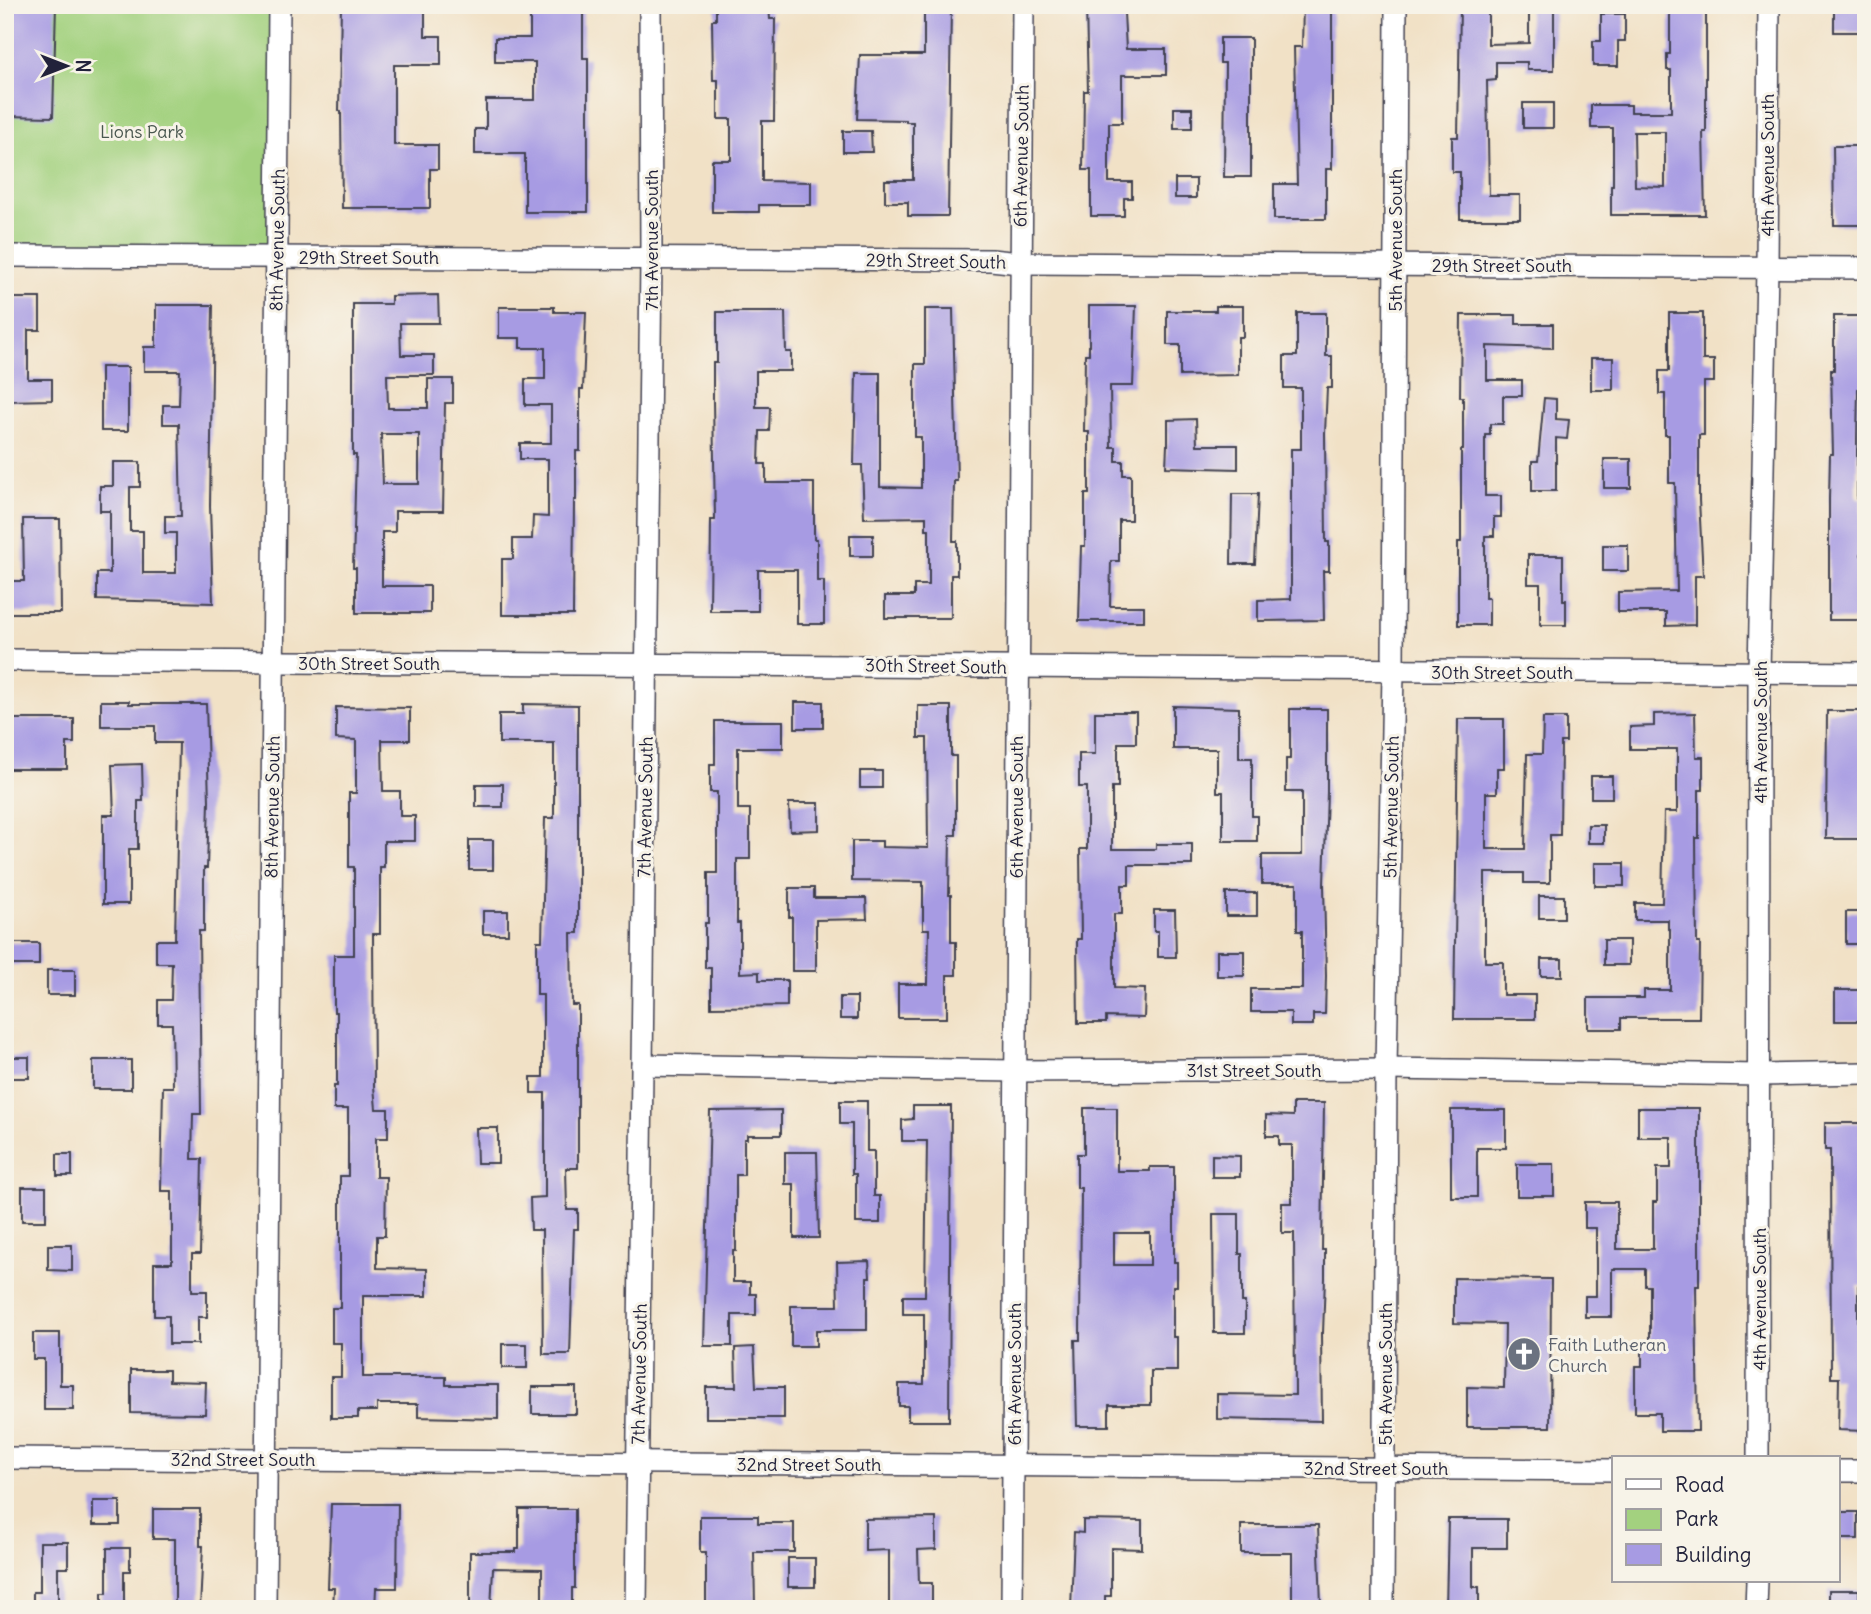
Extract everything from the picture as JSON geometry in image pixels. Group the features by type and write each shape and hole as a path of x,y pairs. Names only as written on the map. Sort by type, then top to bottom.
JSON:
{"street":[{"name":"8th Avenue South","path":"265,1609 279,5"},
{"name":"7th Avenue South","path":"636,1609 651,258 650,5"},
{"name":"6th Avenue South","path":"1012,1609 1023,5"},
{"name":"5th Avenue South","path":"1383,1609 1386,1069 1393,671 1396,5"},
{"name":"4th Avenue South","path":"1758,1456 1759,673 1769,5"},
{"name":"29th Street South","path":"5,256 990,260 1020,263 1866,268"},
{"name":"30th Street South","path":"5,660 1866,673"},
{"name":"31st Street South","path":"642,1065 1015,1070 1386,1069 1760,1075 1866,1073"},
{"name":"32nd Street South","path":"5,1458 1612,1470"},
{"path":"1840,1471 1866,1471"},
{"path":"1756,1609 1757,1582"}],"green space":[{"name":"Lions Park","path":"5,5 278,5 277,257 5,255"}],"building":[{"path":"5,5 56,5 53,117 5,116"},
{"path":"341,5 425,7 425,36 441,36 441,65 394,65 394,145 438,145 438,169 430,169 430,208 342,208 339,111"},
{"path":"530,5 583,5 583,58 588,58 588,212 525,212 525,154 475,154 475,129 486,129 486,100 535,100 535,62 495,62 495,38 530,38"},
{"path":"716,5 769,5 770,19 775,19 774,121 762,121 762,181 811,182 811,205 759,205 759,212 712,212 712,160 731,160 731,119 718,119 718,80 713,80 712,20 716,20"},
{"path":"924,5 951,5 948,216 908,216 908,202 885,202 885,180 913,180 913,122 857,119 860,55 924,55"},
{"path":"1086,5 1115,5 1115,13 1124,13 1126,49 1166,49 1166,75 1122,75 1122,123 1109,123 1109,182 1132,182 1132,198 1124,198 1124,216 1091,216 1091,170 1083,170 1084,91 1088,91"},
{"path":"1303,5 1332,5 1332,169 1326,169 1326,219 1274,219 1274,184 1297,184 1294,47 1302,47"},
{"path":"1460,5 1488,5 1488,44 1529,43 1529,5 1554,5 1554,70 1527,70 1527,62 1496,62 1496,80 1487,81 1489,195 1520,195 1520,219 1460,219 1460,172 1452,172 1452,137 1458,137"},
{"path":"1670,5 1706,5 1706,132 1703,132 1705,215 1611,215 1613,128 1591,128 1591,105 1631,105 1631,112 1671,112 1671,70 1667,70 1667,54 1670,54","holes":["1634,132 1665,132 1665,187 1635,186"]},
{"path":"1834,5 1866,5 1866,32 1834,32"},
{"path":"1601,14 1625,14 1625,41 1618,41 1618,66 1593,66 1593,41 1601,41"},
{"path":"1220,38 1251,38 1251,177 1224,177 1225,63 1220,63"},
{"path":"1523,103 1553,103 1553,128 1523,128"},
{"path":"1174,108 1192,108 1192,128 1174,128"},
{"path":"843,131 871,131 872,152 843,152"},
{"path":"1833,146 1866,146 1866,225 1834,225"},
{"path":"1175,179 1196,179 1196,198 1175,198"},
{"path":"438,295 439,323 400,323 401,355 434,355 434,375 387,375 388,408 428,408 428,379 453,379 453,403 445,403 443,511 395,511 395,532 382,532 382,586 430,586 430,613 356,613 356,568 353,568 356,455 353,455 353,304 391,304 391,296","holes":["381,434 419,434 419,484 383,484"]},
{"path":"5,298 40,298 40,330 28,330 28,379 52,379 52,400 5,401"},
{"path":"156,305 213,305 210,506 213,603 97,600 97,573 110,573 110,511 100,511 100,486 113,486 113,462 140,462 140,487 130,487 130,531 143,531 143,573 176,573 176,533 165,533 165,516 181,516 179,424 163,424 163,405 179,405 180,371 144,371 144,347 156,347"},
{"path":"1089,306 1136,306 1133,386 1110,386 1111,447 1116,447 1116,461 1123,461 1123,475 1131,475 1131,520 1119,520 1119,561 1111,561 1110,606 1144,606 1144,621 1079,621 1081,546 1085,546 1085,494 1089,494 1089,432 1084,432"},
{"path":"1216,306 1243,306 1243,337 1238,337 1238,375 1180,376 1180,345 1167,345 1167,311 1216,311"},
{"path":"499,307 554,307 554,312 586,312 583,389 580,389 580,451 576,451 573,615 502,615 502,559 513,559 513,539 532,539 533,516 548,517 548,459 520,459 520,443 551,443 551,405 525,405 525,379 545,379 545,348 520,348 520,338 499,338"},
{"path":"925,309 953,309 957,481 954,481 953,541 957,541 957,575 951,575 951,618 885,618 885,596 914,596 914,585 929,585 929,529 926,529 926,517 864,518 862,465 854,465 856,373 880,373 880,487 921,488 921,437 915,437 915,364 925,364"},
{"path":"717,312 785,312 786,352 791,352 791,371 756,371 756,407 770,407 769,431 760,431 759,464 766,464 766,483 814,483 814,539 817,539 817,581 824,581 824,624 797,624 797,570 758,570 758,611 710,611 711,520 715,520 713,363 717,363"},
{"path":"1297,313 1326,313 1326,356 1332,356 1332,388 1327,388 1325,433 1326,542 1329,542 1329,571 1323,571 1324,620 1258,621 1258,600 1291,599 1291,449 1301,449 1301,388 1284,388 1284,356 1297,356"},
{"path":"1669,313 1703,313 1703,360 1714,360 1714,382 1704,382 1704,435 1699,435 1703,576 1695,576 1695,625 1666,626 1666,612 1618,612 1618,592 1677,591 1675,483 1669,483 1669,435 1665,435 1665,394 1659,394 1659,371 1669,371"},
{"path":"1461,315 1516,315 1516,324 1553,324 1553,348 1487,346 1487,380 1522,380 1522,396 1503,396 1503,424 1490,424 1490,435 1485,435 1485,496 1501,496 1501,517 1494,517 1494,536 1485,536 1485,598 1489,598 1489,625 1458,625 1458,542 1461,542 1463,450 1463,397 1460,397"},
{"path":"1834,316 1866,316 1866,389 1858,389 1857,499 1861,499 1861,555 1866,555 1866,620 1829,620 1830,454 1833,454 1831,370 1834,370"},
{"path":"1591,358 1613,358 1613,390 1591,390"},
{"path":"101,367 128,367 128,431 101,431"},
{"path":"1544,398 1556,399 1556,419 1569,420 1567,439 1556,438 1556,491 1532,491 1532,461 1538,461"},
{"path":"1196,419 1197,445 1238,445 1238,469 1166,467 1168,420"},
{"path":"1604,459 1631,459 1631,488 1604,488"},
{"path":"1232,494 1258,494 1255,564 1231,564"},
{"path":"23,519 60,519 61,613 5,613 5,581 24,581"},
{"path":"850,535 873,535 873,556 850,556"},
{"path":"1603,545 1628,545 1628,571 1603,571"},
{"path":"1528,555 1563,555 1566,625 1540,625 1540,584 1528,584"},
{"path":"101,701 129,701 129,704 206,704 209,801 207,868 204,868 204,931 199,931 201,1114 193,1114 192,1159 202,1159 200,1254 192,1254 192,1291 207,1291 207,1317 198,1317 198,1344 169,1344 169,1316 154,1316 154,1263 172,1263 172,1191 161,1191 163,1087 173,1087 172,1024 158,1024 158,1000 171,1000 172,963 156,963 156,940 175,940 179,743 155,743 155,726 101,726"},
{"path":"795,702 823,702 823,728 795,728"},
{"path":"523,704 578,705 578,933 571,933 572,1005 578,1005 578,1168 566,1168 567,1210 578,1210 578,1229 574,1229 570,1354 543,1354 542,1230 531,1230 530,1198 545,1197 545,1093 531,1093 531,1077 543,1077 543,995 537,995 537,941 542,941 545,818 554,818 554,743 499,743 499,714 523,714"},
{"path":"918,706 951,706 951,756 956,756 956,835 950,835 949,895 951,942 956,942 956,975 947,975 947,1018 898,1018 898,984 928,984 929,929 923,929 923,882 852,881 852,841 882,841 882,847 928,848 927,738 918,738"},
{"path":"1173,706 1239,708 1239,758 1252,758 1252,816 1257,816 1257,841 1223,841 1223,792 1217,792 1217,749 1173,749"},
{"path":"336,707 410,708 410,740 382,740 383,791 400,791 400,816 415,816 415,841 384,841 384,867 380,867 380,934 373,934 374,1086 376,1109 388,1109 388,1138 376,1138 376,1177 386,1177 385,1236 377,1236 377,1268 427,1269 427,1296 363,1296 363,1377 446,1377 446,1385 498,1385 498,1419 418,1417 418,1404 377,1404 377,1411 358,1411 358,1418 331,1418 331,1377 341,1377 341,1343 332,1343 332,1308 340,1308 340,1176 348,1176 348,1109 334,1109 334,1086 337,1086 337,1012 334,1012 334,955 354,955 354,867 349,867 349,793 356,793 356,740 336,739"},
{"path":"1290,709 1327,709 1325,1014 1313,1014 1313,1025 1291,1025 1291,1012 1251,1012 1251,989 1302,989 1302,931 1297,931 1297,884 1262,884 1262,855 1302,855 1302,792 1286,792 1286,759 1290,759"},
{"path":"1827,711 1866,711 1866,839 1826,839"},
{"path":"1095,712 1136,712 1136,743 1118,743 1118,787 1112,787 1112,849 1156,849 1156,844 1192,844 1192,865 1129,865 1129,885 1122,885 1122,914 1114,914 1114,988 1145,989 1144,1018 1106,1017 1106,1023 1078,1023 1080,849 1087,849 1087,787 1079,787 1079,754 1095,754"},
{"path":"1695,713 1696,757 1703,757 1703,790 1699,790 1699,838 1696,838 1697,943 1700,943 1699,1018 1621,1018 1621,1029 1588,1029 1588,998 1644,998 1644,990 1670,990 1668,920 1635,920 1635,903 1662,903 1664,812 1677,812 1677,749 1630,749 1630,727 1654,726 1654,714"},
{"path":"1543,718 1566,718 1566,742 1561,742 1560,835 1550,835 1550,883 1524,883 1524,873 1485,873 1485,962 1503,962 1503,995 1535,995 1535,1019 1454,1019 1458,719 1504,719 1504,768 1497,768 1497,793 1486,793 1486,849 1525,849 1527,754 1542,754"},
{"path":"5,719 74,719 74,743 67,743 67,769 5,769"},
{"path":"715,721 783,721 783,748 738,748 738,809 750,809 750,859 737,859 737,923 740,923 740,973 759,972 759,980 787,980 787,1006 711,1007 711,968 705,968 705,923 708,923 708,873 717,873 717,792 710,792 710,764 715,764"},
{"path":"142,764 143,801 138,801 138,849 129,849 129,904 103,904 103,815 114,815 112,765"},
{"path":"860,771 882,771 882,788 860,788"},
{"path":"1591,776 1612,776 1612,798 1591,798"},
{"path":"476,784 503,784 503,807 476,807"},
{"path":"789,803 819,803 819,830 790,831"},
{"path":"1588,825 1604,825 1604,843 1588,843"},
{"path":"469,840 493,840 493,870 469,870"},
{"path":"1595,863 1624,863 1624,886 1595,886"},
{"path":"789,888 814,888 814,898 866,898 867,919 816,920 816,971 792,971"},
{"path":"1226,893 1257,893 1257,916 1226,916"},
{"path":"1539,896 1564,896 1564,918 1539,918"},
{"path":"1154,910 1175,910 1176,957 1158,957 1158,931 1154,931"},
{"path":"483,911 508,911 508,934 483,934"},
{"path":"1846,912 1866,912 1866,944 1846,944"},
{"path":"1604,940 1629,940 1629,965 1604,965"},
{"path":"5,943 39,943 39,965 5,965"},
{"path":"1217,951 1244,951 1244,976 1217,976"},
{"path":"1541,959 1562,959 1562,976 1541,976"},
{"path":"47,970 75,970 75,995 47,995"},
{"path":"1835,990 1866,990 1866,1021 1835,1021"},
{"path":"840,997 857,997 857,1019 840,1019"},
{"path":"5,1057 29,1057 29,1078 5,1078"},
{"path":"93,1060 131,1060 131,1089 93,1089"},
{"path":"840,1101 867,1101 867,1151 874,1151 874,1196 880,1196 880,1223 856,1223 852,1124 840,1124"},
{"path":"1293,1103 1324,1103 1322,1250 1325,1250 1325,1278 1321,1333 1322,1421 1217,1419 1217,1394 1295,1395 1294,1233 1282,1233 1282,1203 1292,1203 1292,1145 1279,1145 1279,1136 1266,1136 1266,1115 1293,1116"},
{"path":"913,1106 951,1106 949,1421 908,1421 908,1406 899,1406 899,1384 924,1384 924,1314 903,1314 903,1296 925,1296 927,1141 902,1141 902,1120 913,1119"},
{"path":"1084,1108 1117,1108 1117,1171 1150,1171 1150,1167 1174,1167 1174,1262 1177,1262 1177,1286 1173,1286 1173,1337 1177,1337 1177,1371 1151,1371 1151,1405 1109,1405 1109,1426 1077,1426 1075,1340 1080,1340 1081,1188 1077,1188 1077,1154 1084,1154","holes":["1114,1233 1150,1233 1150,1265 1114,1265"]},
{"path":"1638,1108 1699,1108 1699,1286 1696,1286 1698,1431 1660,1431 1660,1413 1635,1413 1635,1366 1642,1366 1642,1344 1650,1344 1650,1286 1645,1286 1645,1269 1612,1269 1612,1317 1585,1317 1585,1296 1596,1296 1596,1228 1585,1228 1585,1202 1617,1202 1617,1249 1653,1249 1653,1202 1657,1202 1657,1168 1671,1168 1671,1137 1638,1137"},
{"path":"781,1110 781,1135 747,1135 747,1139 744,1139 744,1175 736,1175 736,1251 733,1251 733,1282 750,1282 750,1294 756,1294 756,1315 732,1315 732,1346 704,1346 710,1111"},
{"path":"1451,1110 1506,1110 1506,1148 1477,1148 1477,1197 1451,1197"},
{"path":"1825,1123 1861,1123 1861,1128 1866,1128 1866,1186 1859,1186 1859,1251 1860,1264 1866,1264 1866,1286 1858,1286 1858,1360 1866,1360 1866,1431 1838,1430 1839,1378 1831,1378 1830,1150 1825,1150"},
{"path":"476,1128 498,1128 498,1163 477,1163"},
{"path":"785,1152 817,1152 819,1238 794,1238 794,1184 785,1184"},
{"path":"57,1154 72,1154 72,1176 57,1176"},
{"path":"1212,1155 1240,1156 1240,1177 1212,1177"},
{"path":"1517,1164 1554,1164 1554,1196 1517,1196"},
{"path":"22,1187 46,1187 46,1221 22,1221"},
{"path":"1213,1214 1239,1214 1245,1333 1214,1333"},
{"path":"48,1245 72,1245 72,1271 48,1270"},
{"path":"869,1261 867,1330 816,1330 816,1346 791,1346 791,1306 838,1306 837,1262"},
{"path":"1454,1278 1551,1279 1550,1427 1467,1427 1467,1387 1504,1388 1505,1324 1454,1323"},
{"path":"33,1333 60,1333 60,1385 73,1385 73,1410 44,1410 44,1359 33,1359"},
{"path":"502,1344 527,1344 527,1368 502,1368"},
{"path":"754,1347 756,1387 784,1387 784,1418 706,1418 706,1387 736,1387 735,1348"},
{"path":"131,1370 169,1370 169,1381 206,1382 205,1414 131,1413"},
{"path":"532,1387 576,1387 576,1414 532,1414"},
{"path":"93,1501 120,1501 120,1525 93,1525"},
{"path":"331,1504 398,1504 397,1588 376,1588 375,1609 333,1609 334,1588 328,1588"},
{"path":"153,1509 200,1509 200,1546 203,1546 200,1609 175,1609 175,1539 153,1539"},
{"path":"519,1509 575,1509 575,1588 572,1588 572,1609 542,1609 542,1569 493,1568 491,1609 470,1609 470,1552 516,1552 516,1549 519,1549"},
{"path":"1840,1512 1858,1512 1858,1539 1840,1539"},
{"path":"700,1516 758,1516 758,1523 794,1523 794,1552 754,1552 755,1606 706,1607 706,1552 700,1552"},
{"path":"936,1518 936,1549 918,1550 919,1583 932,1583 932,1609 889,1609 889,1550 865,1551 865,1519"},
{"path":"1448,1519 1507,1519 1507,1548 1473,1548 1473,1587 1479,1587 1479,1609 1446,1609"},
{"path":"1083,1520 1142,1521 1142,1549 1111,1548 1111,1596 1105,1596 1105,1609 1071,1609 1074,1532 1083,1533"},
{"path":"1241,1525 1318,1525 1321,1605 1292,1605 1292,1553 1241,1553"},
{"path":"40,1542 68,1542 68,1568 58,1568 58,1609 33,1609 33,1592 40,1592"},
{"path":"107,1548 130,1548 130,1571 124,1571 124,1609 102,1609 102,1593 107,1593"},
{"path":"788,1558 815,1558 815,1587 788,1587"},
{"path":"1829,1590 1859,1590 1859,1609 1829,1609"}],"place":[{"name":"Faith Lutheran Church","path":"1524,1354"}]}
